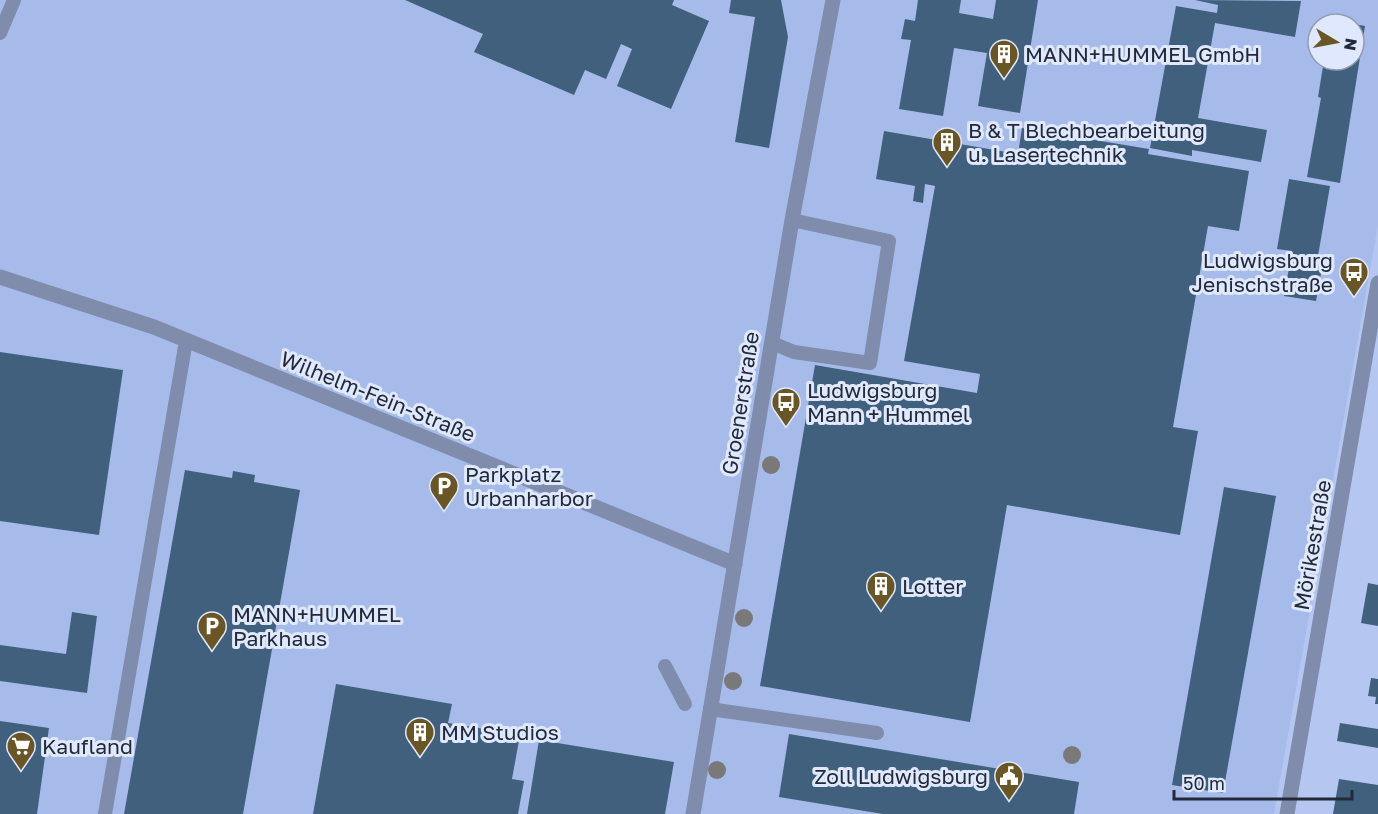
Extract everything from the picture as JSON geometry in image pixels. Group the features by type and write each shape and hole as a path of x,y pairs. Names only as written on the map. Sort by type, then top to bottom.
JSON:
{"street":[{"name":"Groenerstraße","path":"693,814 792,220 833,0"},
{"name":"Wilhelm-Fein-Straße","path":"0,277 154,327 735,564"},
{"name":"Mörikestraße","path":"1287,814 1378,282"}],"lane":[{"path":"0,33 14,0"},
{"path":"772,343 794,352 870,363 889,241 792,220"},
{"path":"105,814 186,340"},
{"path":"665,666 685,704"},
{"path":"710,709 877,733"}],"shaded area":[{"path":"0,0 1378,0 1378,225 1274,814 0,814"}],"building":[{"path":"405,0 674,0 672,5 709,21 671,109 617,86 632,49 621,44 606,79 585,70 574,95 474,52 483,34"},
{"path":"731,0 781,0 788,37 769,148 735,142 755,17 729,13"},
{"name":"MANN+HUMMEL GmbH","path":"918,0 961,0 959,13 993,19 996,0 1038,0 1020,113 978,106 987,53 954,48 943,116 899,109 911,40 901,39 905,19 915,21"},
{"path":"1195,0 1301,1 1295,37 1215,23 1198,118 1267,130 1261,162 1192,150 1192,156 1150,148 1176,6 1217,13 1218,5"},
{"path":"1322,72 1358,72 1340,183 1307,177 1321,98 1318,97"},
{"path":"1022,128 1149,149 1148,154 1249,171 1239,231 1208,226 1173,427 1198,431 1180,535 1007,505 970,722 760,686 815,365 977,393 980,374 904,361 935,186 925,184 923,203 913,201 915,186 876,179 884,131 1018,154"},
{"path":"1289,179 1330,186 1318,256 1324,257 1316,301 1284,296 1292,251 1277,249"},
{"path":"0,352 123,370 99,535 0,521"},
{"name":"MANN+HUMMEL Parkhaus","path":"185,470 232,478 233,471 255,475 254,482 300,490 243,814 124,814"},
{"path":"1224,487 1276,496 1223,793 1172,785"},
{"path":"1368,583 1378,585 1378,626 1361,623"},
{"path":"72,612 97,616 87,693 0,681 0,645 66,654"},
{"path":"1371,678 1378,679 1378,704 1375,704 1376,697 1368,696"},
{"name":"MM Studios","path":"336,684 452,704 448,723 520,735 512,779 524,781 518,814 313,814"},
{"name":"Kaufland","path":"0,721 49,728 37,814 0,814"},
{"path":"1340,723 1378,729 1378,748 1337,741"},
{"path":"789,734 1079,782 1074,814 883,814 779,797"},
{"path":"539,740 674,762 665,814 527,814"},
{"path":"1339,779 1378,785 1378,814 1333,814"}],"place":[{"name":"MANN+HUMMEL GmbH","path":"1004,80"},
{"name":"B & T Blechbearbeitung u. Lasertechnik","path":"947,168"},
{"name":"Ludwigsburg Jenischstraße","path":"1354,298"},
{"name":"Ludwigsburg Mann + Hummel","path":"786,428"},
{"name":"Parkplatz Urbanharbor","path":"444,512"},
{"name":"Lotter","path":"881,612"},
{"name":"MANN+HUMMEL Parkhaus","path":"212,652"},
{"name":"MM Studios","path":"420,758"},
{"name":"Kaufland","path":"21,772"},
{"name":"Zoll Ludwigsburg","path":"1009,802"}]}
